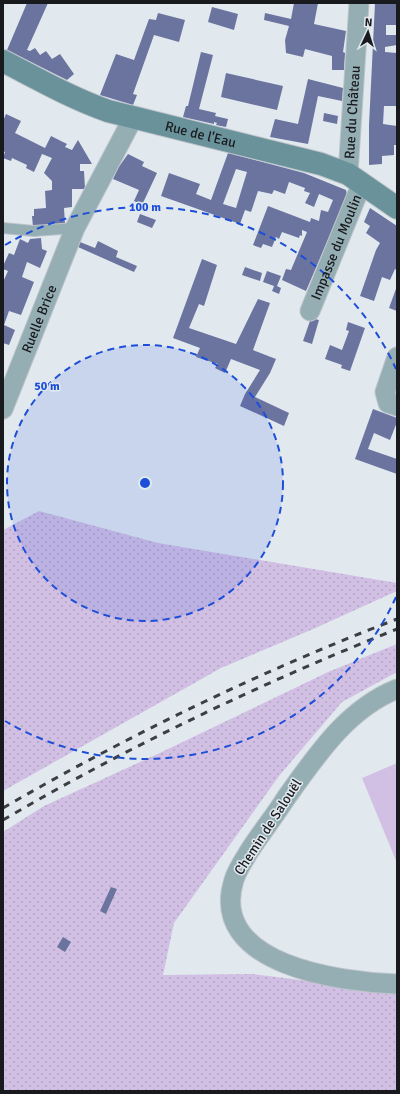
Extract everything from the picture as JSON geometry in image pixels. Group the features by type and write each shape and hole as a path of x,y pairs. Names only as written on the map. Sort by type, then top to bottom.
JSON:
{"street":[{"name":"Rue du Château","path":"355,178 359,3"},
{"name":"Rue de l'Eau","path":"3,61 88,104 133,118 311,161 355,178 397,208"},
{"name":"Ruelle Brice","path":"3,409 75,228 133,118"},
{"name":"Impasse du Moulin","path":"310,311 355,178"},
{"path":"397,357 384,392 388,403 397,406"},
{"name":"Chemin de Salouël","path":"397,689 369,704 351,718 322,748 257,839 239,868 234,879 230,903 232,917 244,937 254,946 282,962 315,973 338,978 397,984"}],"lane":[{"path":"3,228 34,231 75,228"}],"shaded area":[{"path":"39,511 158,543 397,583 397,591 311,630 221,668 3,791 3,530"},
{"path":"397,644 397,672 342,702 279,776 174,923 163,975 253,974 397,992 397,1091 3,1091 3,832 44,806 164,751 328,672"},
{"path":"397,763 397,863 362,778"}],"building":[{"path":"27,3 48,3 27,50 30,51 35,48 40,55 46,51 52,59 60,54 74,74 67,80 7,50"},
{"path":"294,3 318,3 314,24 346,31 343,52 345,53 344,70 332,70 332,56 305,49 303,57 286,53 285,40 289,26 264,20 265,13 291,19"},
{"path":"375,3 397,3 397,25 386,25 386,35 397,35 397,45 385,47 385,52 397,53 397,106 384,106 383,124 397,126 397,145 394,145 394,155 382,156 382,164 369,165 369,125"},
{"path":"212,7 238,14 234,30 208,22"},
{"path":"158,13 185,20 179,42 154,35 133,94 137,95 133,105 100,95 116,54 134,60 149,19 156,20"},
{"path":"201,52 213,55 199,109 216,113 215,116 228,119 226,127 216,125 217,123 214,122 214,124 183,117 186,106 188,106"},
{"path":"226,73 283,86 277,110 221,97"},
{"path":"308,79 343,88 342,101 318,96 308,144 270,137 275,119 298,124"},
{"path":"324,113 338,116 337,124 323,121"},
{"path":"6,114 21,121 15,133 45,148 51,136 67,144 65,147 72,150 78,140 92,164 80,164 80,171 84,171 85,189 72,189 72,207 64,208 65,224 33,227 32,216 34,216 34,209 46,208 45,191 52,190 52,181 44,173 52,158 42,154 34,172 26,168 27,165 12,158 11,161 3,158 5,152 3,151 3,121"},
{"path":"228,153 304,173 346,190 347,195 306,291 282,280 286,269 291,270 307,232 302,230 302,236 300,235 299,238 282,232 279,239 276,237 272,247 263,244 261,248 253,245 268,206 310,222 311,218 319,221 321,210 328,212 333,200 319,194 314,207 305,203 310,193 304,191 305,188 289,182 285,194 274,190 272,194 258,191 251,212 245,210 240,224 161,196 169,173 200,184 196,194 211,200","holes":["236,169 247,172 236,208 223,204"]},
{"path":"128,154 144,162 142,166 157,173 142,205 134,201 139,190 113,179 118,168"},
{"path":"370,208 397,226 397,270 395,269 390,280 382,277 374,301 360,296 376,250 380,243 366,233 370,226 364,222"},
{"path":"140,214 156,220 152,228 137,222"},
{"path":"41,238 42,249 47,251 40,268 27,262 22,277 34,282 21,315 9,311 4,325 15,330 9,345 3,343 3,282 8,271 3,269 3,266 9,253 14,255 20,239 28,243 30,239"},
{"path":"98,241 118,251 116,257 137,266 134,272 78,247 80,242 95,248"},
{"path":"202,259 217,265 204,306 199,304 189,328 236,344 258,299 270,303 253,350 276,359 270,373 255,397 289,413 284,426 240,406 245,394 260,370 231,359 225,373 215,368 218,364 196,357 200,348 173,338"},
{"path":"245,267 262,273 260,281 242,275"},
{"path":"267,271 281,276 277,286 281,288 279,294 272,291 274,286 263,282"},
{"path":"397,286 397,311 389,308"},
{"path":"311,318 319,320 312,344 303,341"},
{"path":"348,322 365,328 350,371 341,368 342,365 325,359 330,345 342,350 349,331 346,330"},
{"path":"373,409 397,418 397,422 390,440 374,433 368,449 397,459 397,474 355,459"},
{"path":"111,887 117,889 106,914 100,911"},
{"path":"63,937 71,942 65,952 57,947"}],"railway":[{"path":"3,808 147,730 246,682 397,619"},
{"path":"3,820 99,766 197,717 246,694 397,629"}]}
